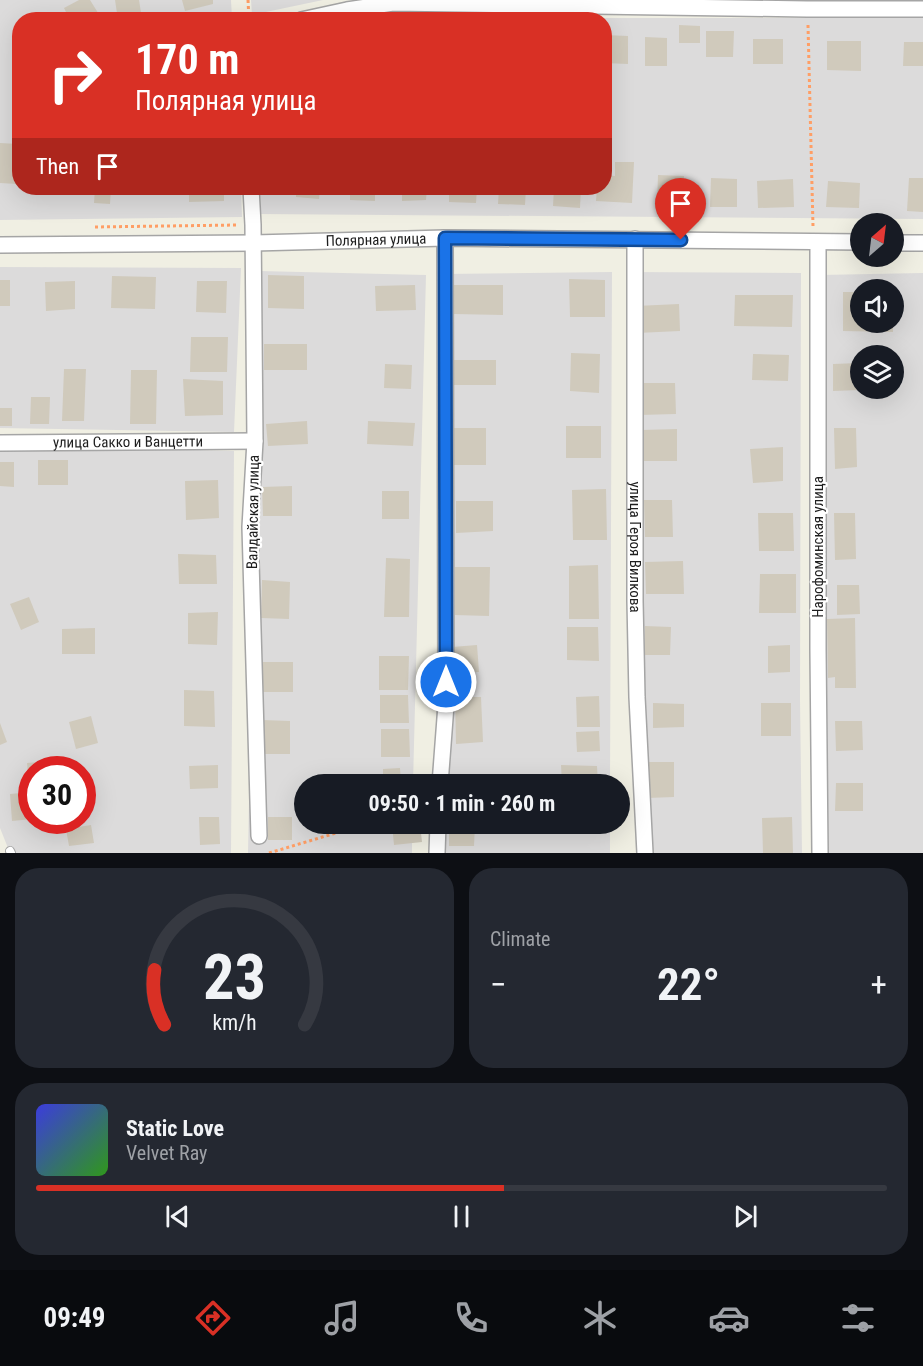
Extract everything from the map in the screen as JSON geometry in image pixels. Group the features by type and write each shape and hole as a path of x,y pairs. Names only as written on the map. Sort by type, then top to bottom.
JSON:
{"street":[{"path":"338,12 393,3 923,9"},
{"name":"Валдайская улица","path":"251,195 255,441 250,527 259,836"},
{"path":"441,774 446,705 445,238"},
{"name":"Полярная улица","path":"0,245 253,243 445,238 850,242"},
{"name":"улица Героя Вилкова","path":"635,239 635,601 637,697 645,853"},
{"name":"Нарофоминская улица","path":"818,242 820,853"},
{"path":"904,243 923,243"},
{"name":"улица Сакко и Ванцетти","path":"0,443 255,441"},
{"path":"437,853 438,834"}],"path":[{"path":"807,9 813,226 818,242"},
{"path":"269,853 330,834"}],"shaded area":[{"path":"0,0 231,0 232,12 12,12 12,195 241,195 242,217 0,220"},
{"path":"251,0 323,0 266,12 252,12"},
{"path":"612,18 923,18 923,219 904,219 904,213 850,213 850,218 261,214 260,195 612,195"},
{"path":"0,267 241,268 234,432 0,428"},
{"path":"259,271 426,275 413,774 294,774 294,834 412,834 412,853 248,853"},
{"path":"612,272 610,774 435,774 444,274"},
{"path":"628,272 801,273 802,853 636,853"},
{"path":"923,273 923,853 820,853 820,275"},
{"path":"0,444 234,451 231,853 10,853 0,828"},
{"path":"434,834 610,834 610,853 434,853"}],"building":[{"path":"79,0 90,0 98,12 66,12 64,8"},
{"path":"115,0 139,0 141,12 117,12"},
{"path":"182,0 213,0 213,4 185,11"},
{"path":"679,25 700,26 700,43 679,43"},
{"path":"706,31 734,31 733,57 706,57"},
{"path":"612,35 628,36 628,64 612,63"},
{"path":"645,37 667,38 667,66 645,66"},
{"path":"753,39 783,39 783,64 753,64"},
{"path":"827,41 861,41 861,71 827,70"},
{"path":"904,42 923,42 923,66 903,66"},
{"path":"0,143 12,144 12,184 0,183"},
{"path":"615,162 634,162 632,203 596,201 596,195 612,195 612,176 615,176"},
{"path":"658,175 684,176 683,207 657,206"},
{"path":"711,178 737,179 737,207 710,207"},
{"path":"909,178 923,178 923,212 907,211"},
{"path":"793,179 794,207 758,208 757,181"},
{"path":"828,181 860,183 859,208 826,207"},
{"path":"95,195 111,195 110,204 94,203"},
{"path":"189,195 224,195 224,201 189,202"},
{"path":"296,195 319,195 319,199 296,197"},
{"path":"350,195 375,195 375,201 350,200"},
{"path":"402,195 426,195 426,200 402,201"},
{"path":"449,195 477,195 476,203 449,202"},
{"path":"499,195 526,195 525,205 498,204"},
{"path":"554,195 581,195 580,208 553,206"},
{"path":"268,275 304,276 304,309 268,308"},
{"path":"112,276 156,277 155,309 111,308"},
{"path":"569,279 605,280 605,317 570,317"},
{"path":"0,280 10,280 10,306 0,306"},
{"path":"75,281 75,309 46,311 45,282"},
{"path":"197,281 227,281 226,313 196,312"},
{"path":"415,285 416,310 376,311 375,286"},
{"path":"454,285 503,285 503,315 454,314"},
{"path":"843,292 850,292 850,331 843,331"},
{"path":"735,295 793,295 792,327 734,326"},
{"path":"679,304 680,331 637,333 636,306"},
{"path":"191,337 228,337 227,372 190,372"},
{"path":"264,344 307,344 307,370 264,370"},
{"path":"571,353 600,354 599,393 570,391"},
{"path":"753,354 789,355 788,381 752,380"},
{"path":"454,360 496,360 496,385 454,385"},
{"path":"850,363 850,390 833,391 833,364"},
{"path":"385,364 412,365 411,389 384,388"},
{"path":"64,369 86,369 84,421 62,421"},
{"path":"131,370 157,370 156,424 130,424"},
{"path":"183,379 223,381 223,415 185,416"},
{"path":"639,383 675,383 676,414 639,415"},
{"path":"31,397 50,397 49,424 30,424"},
{"path":"0,408 12,408 12,426 0,426"},
{"path":"307,421 308,444 268,446 266,424"},
{"path":"368,421 415,423 413,446 367,444"},
{"path":"566,426 601,426 601,458 566,458"},
{"path":"452,428 486,428 486,465 452,465"},
{"path":"834,428 856,428 857,467 835,469"},
{"path":"677,429 677,461 641,461 641,430"},
{"path":"783,447 783,481 753,483 750,449"},
{"path":"38,460 68,460 68,485 38,485"},
{"path":"0,462 14,462 14,487 0,486"},
{"path":"218,480 219,518 186,520 185,481"},
{"path":"292,486 292,516 263,516 262,487"},
{"path":"606,489 607,540 573,540 572,490"},
{"path":"382,491 409,491 409,519 382,519"},
{"path":"644,500 672,500 673,537 645,537"},
{"path":"456,501 493,501 493,531 456,533"},
{"path":"758,513 793,513 794,551 759,551"},
{"path":"834,513 855,513 856,559 835,560"},
{"path":"178,554 216,555 217,584 179,584"},
{"path":"386,558 410,559 409,617 384,617"},
{"path":"683,561 684,594 646,594 645,562"},
{"path":"598,565 599,619 569,619 569,566"},
{"path":"455,567 490,567 489,616 455,615"},
{"path":"760,574 796,574 796,613 759,613"},
{"path":"262,580 290,582 289,619 261,618"},
{"path":"837,585 859,585 860,614 837,615"},
{"path":"29,597 39,622 21,630 10,604"},
{"path":"218,612 217,645 188,644 188,613"},
{"path":"855,618 856,688 835,688 835,677 828,678 827,619"},
{"path":"645,626 671,627 670,655 644,655"},
{"path":"567,627 598,627 599,661 567,660"},
{"path":"95,628 95,654 62,654 62,629"},
{"path":"477,645 479,672 453,673 452,647"},
{"path":"790,645 790,672 768,673 768,646"},
{"path":"379,656 409,656 408,690 379,690"},
{"path":"263,662 293,662 293,692 263,692"},
{"path":"184,690 214,691 215,727 184,726"},
{"path":"380,695 408,695 409,723 380,723"},
{"path":"599,696 600,727 577,727 576,697"},
{"path":"455,697 481,697 483,742 456,744"},
{"path":"653,703 684,704 684,727 653,728"},
{"path":"761,703 791,703 791,736 761,736"},
{"path":"91,716 98,743 76,749 69,722"},
{"path":"262,720 290,721 290,754 261,754"},
{"path":"835,721 862,721 863,750 836,751"},
{"path":"0,723 7,742 0,745"},
{"path":"381,729 409,729 410,757 381,757"},
{"path":"599,731 600,751 577,752 576,732"},
{"path":"648,762 674,762 674,797 647,798"},
{"path":"218,765 218,788 190,789 189,766"},
{"path":"561,765 597,766 597,774 561,774"},
{"path":"400,768 400,774 383,774 383,769"},
{"path":"836,783 863,783 863,811 835,811"},
{"path":"18,793 18,820 12,821 10,794"},
{"path":"199,817 219,817 220,844 200,845"},
{"path":"268,817 292,817 292,840 268,840"},
{"path":"792,817 793,853 763,853 762,818"},
{"path":"67,834 92,834 94,843 69,846"},
{"path":"393,834 421,834 422,842 394,845"},
{"path":"449,834 475,834 474,846 449,846"}],"route":[{"path":"446,682 445,238 681,240"}]}
